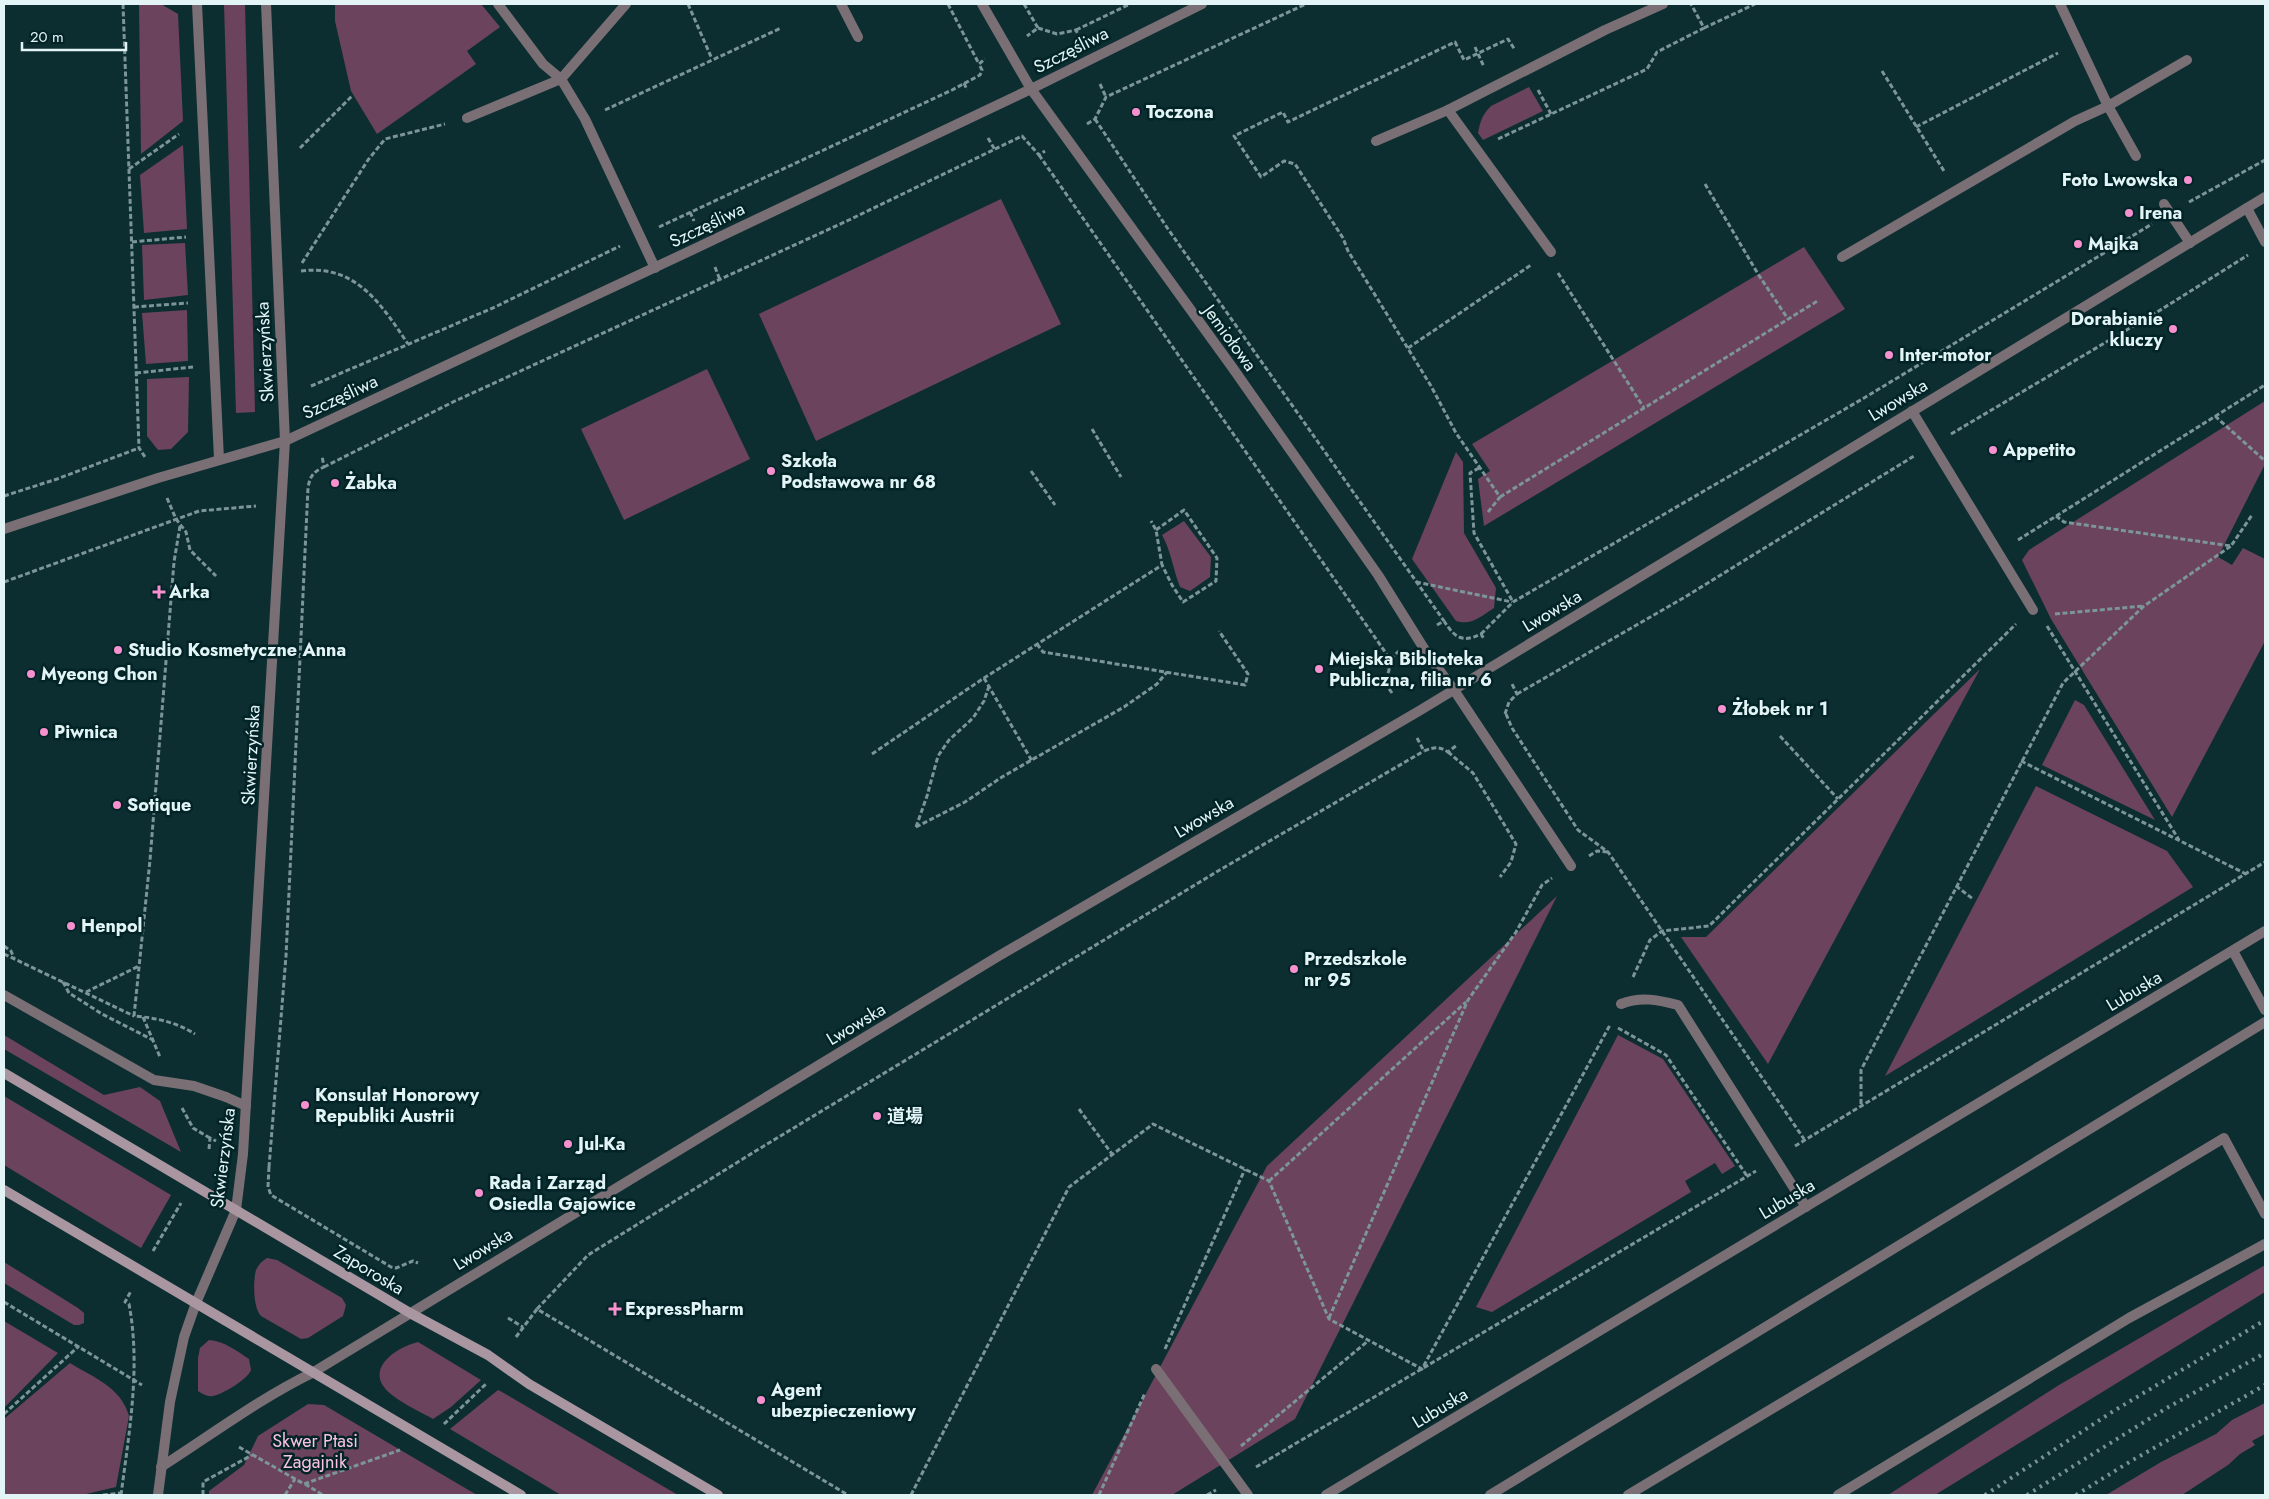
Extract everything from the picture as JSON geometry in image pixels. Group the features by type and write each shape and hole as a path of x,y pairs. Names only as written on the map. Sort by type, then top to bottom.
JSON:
{"main road":[{"name":"Zaporoska","path":"4,1072 410,1313 488,1355 529,1384 718,1495"},
{"path":"4,1190 520,1495"}],"street":[{"path":"196,4 219,460"},
{"name":"Skwierzyńska","path":"158,1495 170,1402 184,1337 196,1303 236,1210 242,1164 285,441 266,4"},
{"path":"498,4 543,64 561,80 585,119 655,268"},
{"path":"467,118 561,80 626,4"},
{"path":"841,4 858,37"},
{"name":"Jemiołowa","path":"982,4 1030,88 1238,375 1378,575 1428,655 1454,690 1571,866"},
{"name":"Szczęśliwa","path":"4,529 158,478 285,441 655,268 1202,4"},
{"path":"1376,141 1448,110 1528,71 1604,30 1663,4"},
{"path":"2060,4 2108,106 2136,156"},
{"path":"1842,257 2075,121 2108,106 2188,60"},
{"path":"1448,110 1551,252"},
{"name":"Lwowska","path":"161,1467 232,1422 275,1391 312,1373 989,962 1454,690 2265,197"},
{"path":"2167,208 2190,243"},
{"path":"2247,208 2265,242"},
{"path":"1912,411 2037,612"},
{"name":"Lubuska","path":"1326,1495 2265,931"},
{"path":"2232,951 2265,1010"},
{"path":"4,995 154,1080 194,1086 246,1106"},
{"path":"1621,1004 1634,999 1652,999 1678,1005 1806,1207"},
{"path":"1490,1495 2265,1022"},
{"path":"1628,1495 2224,1138 2265,1214"},
{"path":"1838,1495 2129,1318 2265,1244"},
{"path":"1156,1369 1248,1495"}],"path":[{"path":"123,4 139,448 158,478 176,519 186,532 190,550 216,576"},
{"path":"688,4 712,59"},
{"path":"311,386 495,307 690,212 980,75 982,70 948,4"},
{"path":"1024,4 1038,28 1057,34 1076,30 1130,4"},
{"path":"1087,124 1095,119 1106,97 1306,4"},
{"path":"1691,4 1704,28"},
{"path":"1494,141 1647,69 1657,52 1755,4"},
{"path":"585,119 781,28"},
{"path":"1027,36 1038,28"},
{"path":"1076,30 1079,37"},
{"path":"1500,497 1456,433 1431,386 1348,251 1343,238 1295,164 1284,161 1261,177 1234,136 1283,112 1288,122 1455,42 1464,60 1508,39 1528,71 1550,114"},
{"path":"1916,127 2078,43"},
{"path":"979,64 985,59"},
{"path":"1882,71 1956,191"},
{"path":"964,83 967,90"},
{"path":"1100,84 1106,97"},
{"path":"300,148 353,95"},
{"path":"301,264 368,160 385,139 467,118"},
{"path":"1095,119 1168,229 1444,621"},
{"path":"129,170 181,133"},
{"path":"418,1263 413,1261 396,1268 391,1266 271,1195 268,1187 286,956 308,488 309,479 313,472 453,402 720,280 1022,136 1039,155 1390,659"},
{"path":"988,138 995,150"},
{"path":"1039,155 1045,151"},
{"path":"1481,634 1513,602 1864,398 2167,208 2265,160"},
{"path":"1705,184 1758,274 1788,319"},
{"path":"690,212 694,221"},
{"path":"132,242 192,236"},
{"path":"1408,348 1551,252"},
{"path":"1804,1139 1608,852 1578,830 1512,728 1506,714 1509,702 1517,694 1685,597 1933,444 2162,309 2251,253"},
{"path":"1553,266 1644,408"},
{"path":"715,268 720,280"},
{"path":"301,271 317,269 339,274 371,293 408,344"},
{"path":"1488,512 1500,497 1819,300"},
{"path":"134,307 195,303"},
{"path":"136,373 198,367"},
{"path":"1999,552 2265,385"},
{"path":"2215,416 2265,461"},
{"path":"1092,429 1121,477"},
{"path":"4,496 57,479 139,448"},
{"path":"322,456 324,467"},
{"path":"1479,468 1470,473 1474,533 1513,602"},
{"path":"1032,471 1055,505"},
{"path":"4,582 199,510 256,506"},
{"path":"1151,521 1156,530 1162,565 1183,602 1216,581 1217,558 1184,510 1156,530"},
{"path":"1862,1104 1861,1070 2063,682 2075,673 2144,606 2231,546 2252,515"},
{"path":"2056,516 2064,522 2231,546"},
{"path":"134,1016 174,562 181,526"},
{"path":"872,754 984,678 1162,565"},
{"path":"1415,582 1513,602"},
{"path":"1634,999 1630,983 1650,940 1662,931 1709,926 2018,622 2037,612 2144,606"},
{"path":"2037,612 2180,840"},
{"path":"1037,644 1044,652 1245,685 1248,674 1219,631"},
{"path":"989,686 984,700 972,718 949,740 938,756 916,827 965,802 1124,708 1157,684 1167,672"},
{"path":"984,678 1032,761"},
{"path":"1511,681 1517,694"},
{"path":"1501,716 1506,714"},
{"path":"1416,736 1424,751"},
{"path":"1780,736 1838,800"},
{"path":"1448,752 1457,745"},
{"path":"516,1337 537,1309 588,1255 754,1152 1218,871 1424,751 1440,747 1473,773 1516,844 1511,862 1500,877"},
{"path":"2021,761 2246,874"},
{"path":"1329,1319 1468,1000 1516,932 1542,885 1597,851 1608,852"},
{"path":"1207,1495 1775,1160 1804,1139 2265,862"},
{"path":"1956,886 1972,899"},
{"path":"4,946 11,951 14,959"},
{"path":"4,954 134,1016 164,1020 184,1027 195,1034"},
{"path":"85,992 139,966"},
{"path":"63,982 69,993 102,1014 153,1040"},
{"path":"1269,1181 1468,1000"},
{"path":"1422,1369 1611,1024 1666,1055 1747,1176"},
{"path":"178,1099 193,1128 216,1140"},
{"path":"1079,1109 1112,1154"},
{"path":"911,1495 1069,1187 1153,1124 1269,1181 1329,1319 1422,1369"},
{"path":"209,1149 210,1138"},
{"path":"261,1164 269,1167"},
{"path":"1099,1495 1245,1169"},
{"path":"152,1254 182,1201"},
{"path":"102,1495 121,1494 134,1380 133,1325 129,1304 125,1302 131,1290"},
{"path":"4,1302 142,1385"},
{"path":"537,1309 848,1495"},
{"path":"508,1318 523,1327"},
{"path":"1223,1461 1368,1341"},
{"path":"4,1414 78,1346"},
{"path":"442,1425 487,1383"},
{"path":"239,1447 323,1495"},
{"path":"304,1484 403,1449"},
{"path":"203,1495 203,1482 252,1454"},
{"path":"285,1495 295,1479"}],"green space":[{"path":"139,4 161,4 178,14 183,121 141,154"},
{"path":"224,4 245,4 255,412 236,413"},
{"path":"335,4 481,4 500,27 467,51 476,64 377,134 351,91 335,21"},
{"path":"1529,87 1543,111 1483,140 1478,133 1485,112 1491,106"},
{"path":"183,145 187,229 144,233 140,175"},
{"path":"1001,199 1061,324 816,441 759,314"},
{"path":"185,243 188,295 144,300 142,245"},
{"path":"1804,247 1845,309 1484,526 1478,479 1490,471 1472,444"},
{"path":"187,310 188,361 146,364 142,313"},
{"path":"707,369 750,459 624,520 581,429"},
{"path":"189,377 188,432 171,449 158,450 147,436 147,379"},
{"path":"2265,401 2265,464 2218,557 2232,565 2243,548 2265,559 2265,641 2172,817 2051,619 2022,560 2029,550"},
{"path":"1456,452 1463,462 1464,533 1496,588 1494,608 1467,622 1456,621 1412,559"},
{"path":"1184,521 1211,557 1210,577 1190,591 1180,587 1168,547 1162,535"},
{"path":"1980,669 1768,1064 1681,937 1706,937"},
{"path":"2075,700 2084,705 2155,820 2042,765"},
{"path":"2036,786 2167,851 2193,887 1885,1076"},
{"path":"1557,896 1295,1419 1172,1495 1092,1495 1267,1166"},
{"path":"4,1035 104,1095 140,1087 160,1101 181,1152 4,1049"},
{"path":"1618,1035 1663,1059 1735,1166 1722,1174 1715,1163 1685,1181 1691,1192 1492,1312 1476,1307"},
{"path":"4,1096 171,1195 141,1248 4,1165"},
{"path":"267,1258 277,1260 342,1298 346,1305 343,1316 308,1338 301,1339 261,1316 256,1307 254,1281 257,1268"},
{"path":"4,1262 78,1308 84,1313 84,1323 74,1325 4,1283"},
{"path":"2265,1265 2265,1292 1935,1495 1888,1495 2059,1385"},
{"path":"4,1321 58,1353 4,1408"},
{"path":"209,1340 225,1344 249,1359 251,1370 245,1378 234,1386 211,1396 198,1391 198,1358 200,1348"},
{"path":"418,1342 481,1380 451,1407 433,1419 393,1396 384,1387 380,1379 380,1371 389,1357 403,1347"},
{"path":"70,1363 113,1390 125,1406 129,1416 116,1487 82,1495 4,1495 4,1419"},
{"path":"498,1390 678,1495 561,1495 450,1429"},
{"path":"2265,1403 2265,1434 2252,1441 2255,1445 2240,1454 2228,1465 2182,1495 2106,1495 2161,1462 2216,1434 2232,1420"},
{"name":"Skwer Ptasi Zagajnik","path":"308,1404 324,1405 477,1495 209,1495 209,1491 244,1465 258,1436"}],"railway":[{"path":"1985,1495 2112,1412 2265,1320"},
{"path":"2027,1495 2165,1409 2265,1353"},
{"path":"2076,1495 2131,1461 2265,1385"}],"place":[{"name":"Toczona","path":"1136,112"},
{"name":"Foto Lwowska","path":"2188,180"},
{"name":"Irena","path":"2129,213"},
{"name":"Majka","path":"2078,244"},
{"name":"Dorabianie kluczy","path":"2173,329"},
{"name":"Inter-motor","path":"1889,355"},
{"name":"Appetito","path":"1993,450"},
{"name":"Szkoła Podstawowa nr 68","path":"771,471"},
{"name":"Żabka","path":"335,483"},
{"name":"Arka","path":"159,592"},
{"name":"Studio Kosmetyczne Anna","path":"118,650"},
{"name":"Miejska Biblioteka Publiczna, filia nr 6","path":"1319,669"},
{"name":"Myeong Chon","path":"31,674"},
{"name":"Żłobek nr 1","path":"1722,709"},
{"name":"Piwnica","path":"44,732"},
{"name":"Sotique","path":"117,805"},
{"name":"Henpol","path":"71,926"},
{"name":"Przedszkole nr 95","path":"1294,969"},
{"name":"Konsulat Honorowy Republiki Austrii","path":"305,1105"},
{"name":"道場","path":"877,1116"},
{"name":"Jul-Ka","path":"568,1144"},
{"name":"Rada i Zarząd Osiedla Gajowice","path":"479,1193"},
{"name":"ExpressPharm","path":"615,1309"},
{"name":"Agent ubezpieczeniowy","path":"761,1400"}]}
